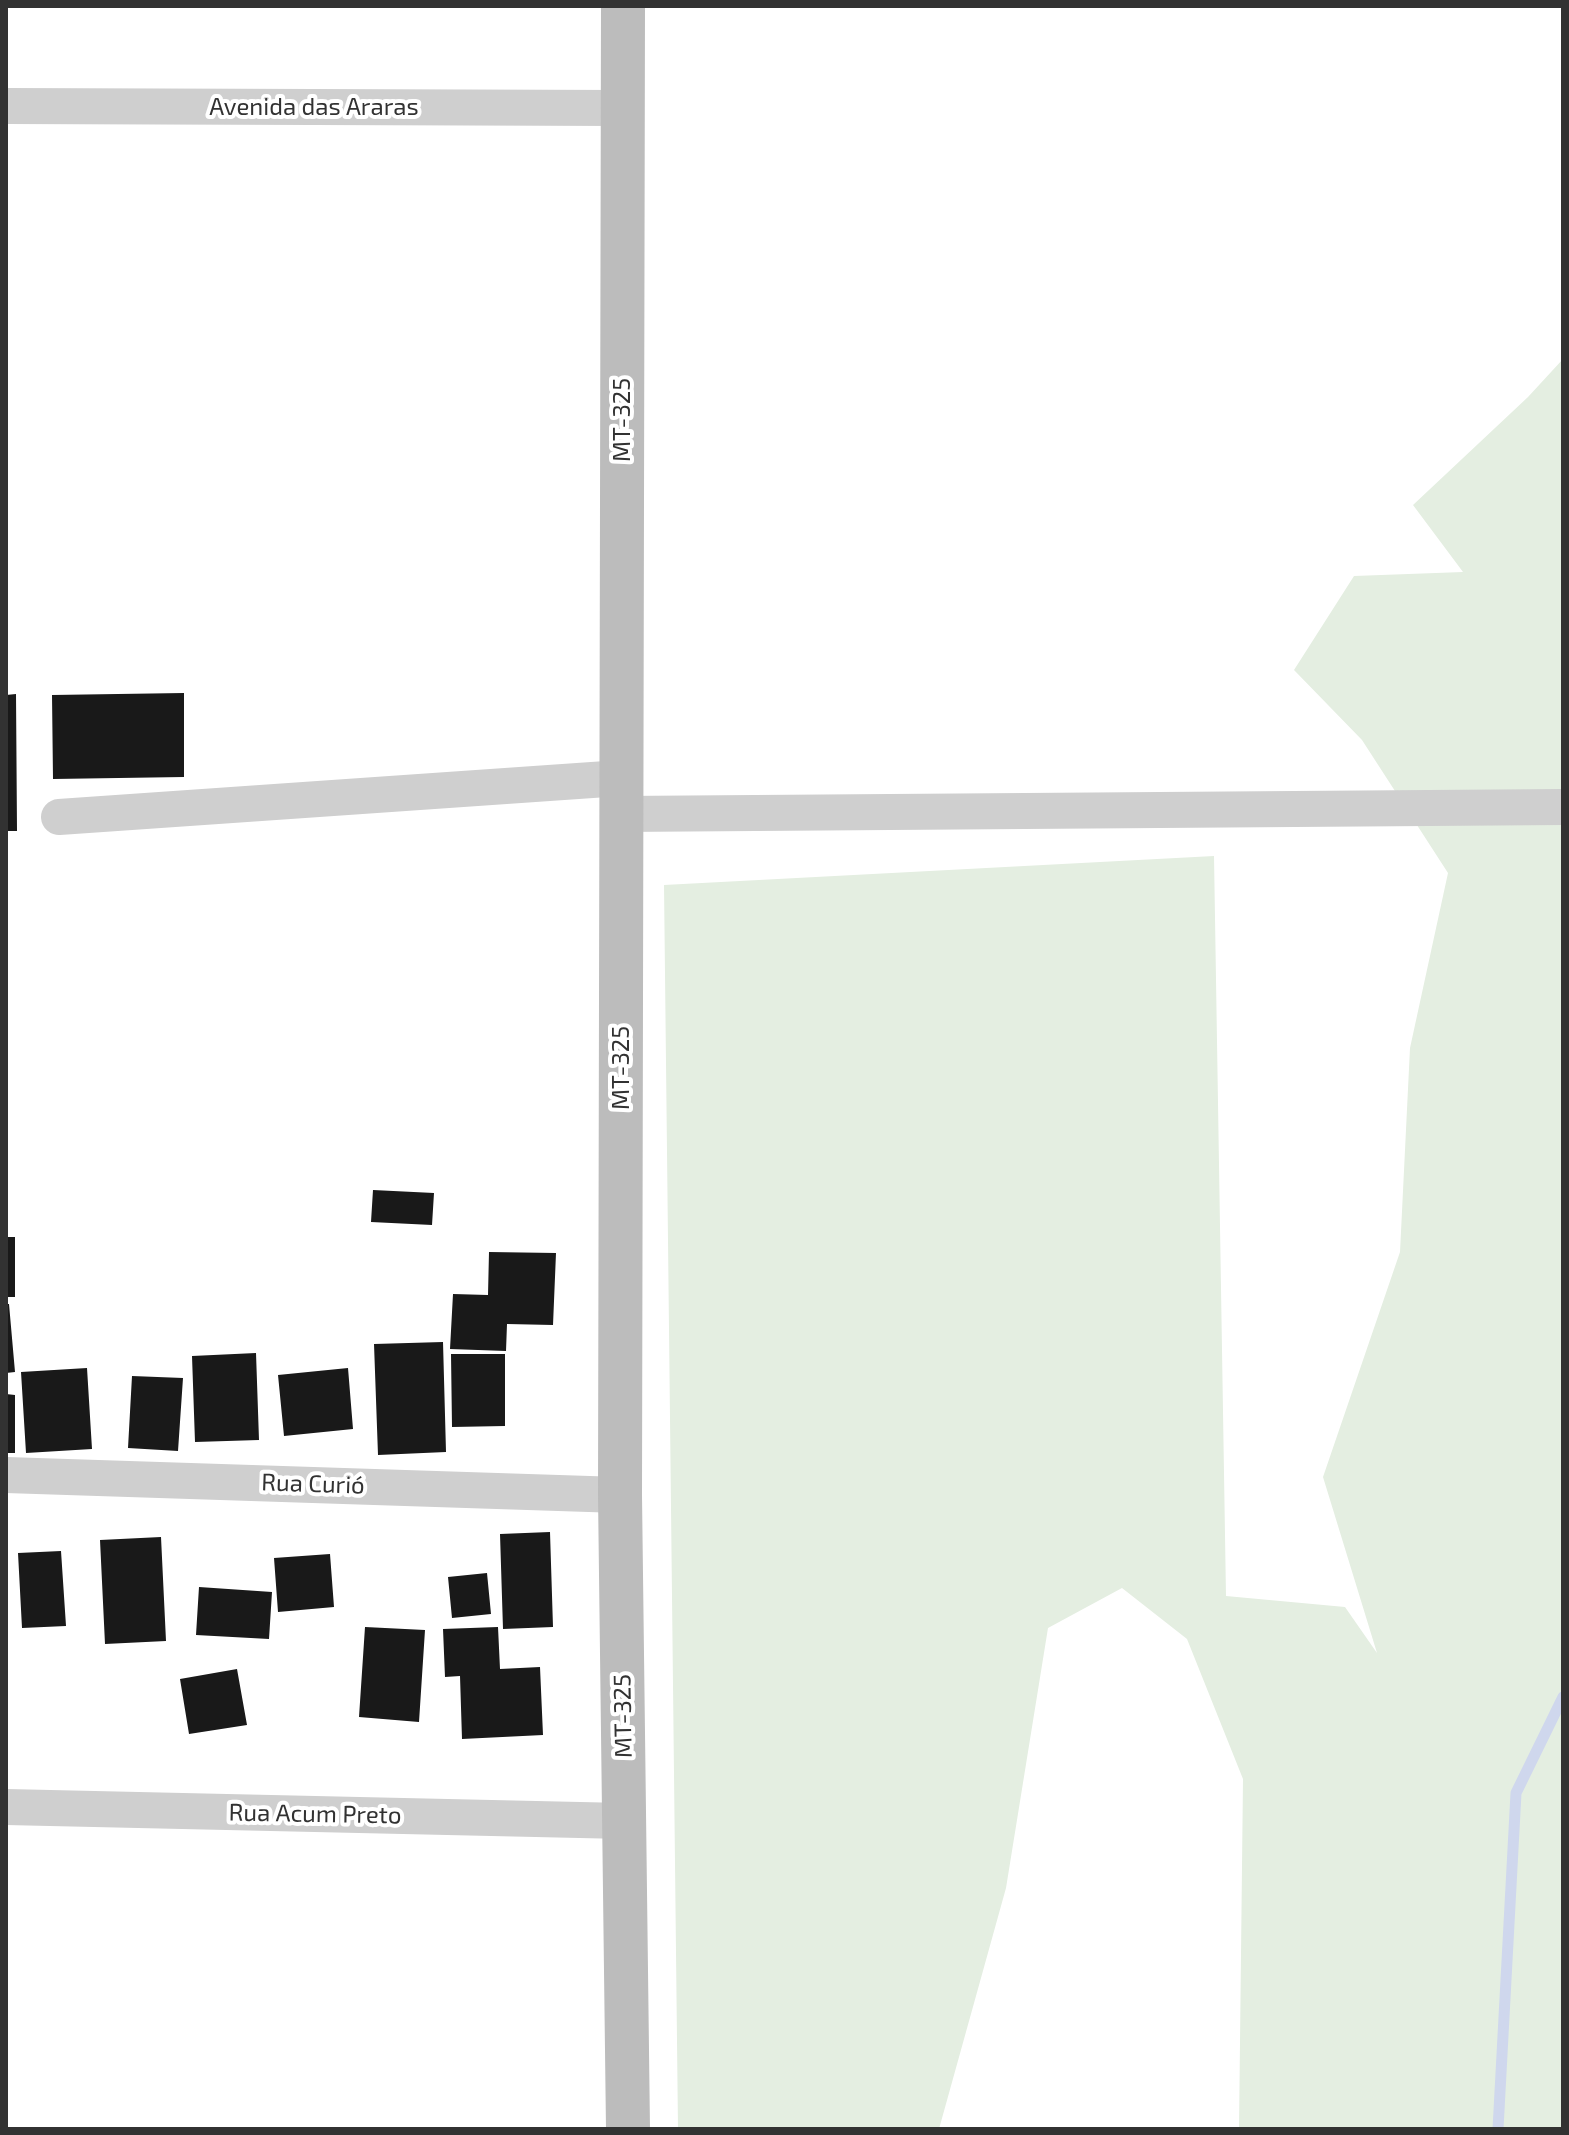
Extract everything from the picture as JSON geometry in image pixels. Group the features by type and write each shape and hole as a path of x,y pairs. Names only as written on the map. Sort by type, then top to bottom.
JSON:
{"main road":[{"name":"MT-325","path":"623,6 620,1495 628,2129"}],"street":[{"name":"Avenida das Araras","path":"6,106 622,108"},
{"path":"59,817 621,796 1563,807"},
{"name":"Rua Curió","path":"6,1475 620,1495"},
{"name":"Rua Acum Preto","path":"6,1807 624,1821"}],"shaded area":[{"path":"1563,359 1563,2129 1239,2129 1243,1779 1187,1639 1122,1588 1048,1628 1006,1888 939,2129 678,2129 664,885 1214,856 1226,1596 1345,1607 1377,1653 1323,1477 1400,1252 1410,1048 1448,873 1362,740 1294,670 1354,576 1463,572 1413,505 1528,397"}],"building":[{"path":"184,693 184,777 53,779 52,695"},
{"path":"16,694 17,831 6,831 6,695"},
{"path":"373,1190 434,1193 432,1225 371,1222"},
{"path":"6,1237 15,1237 15,1297 6,1297"},
{"path":"489,1252 556,1253 553,1325 507,1324 506,1351 450,1349 453,1294 488,1295"},
{"path":"6,1304 9,1304 15,1372 6,1373"},
{"path":"443,1342 446,1452 378,1455 374,1344"},
{"path":"256,1353 259,1440 195,1442 192,1356"},
{"path":"451,1354 505,1354 505,1426 452,1427"},
{"path":"87,1368 92,1449 26,1453 21,1372"},
{"path":"348,1368 353,1429 284,1436 278,1375"},
{"path":"132,1376 183,1378 178,1451 128,1448"},
{"path":"6,1394 15,1395 15,1453 6,1453"},
{"path":"550,1532 553,1627 503,1629 500,1534"},
{"path":"161,1537 166,1641 105,1644 100,1540"},
{"path":"61,1551 66,1626 22,1628 18,1553"},
{"path":"330,1554 334,1607 278,1612 274,1558"},
{"path":"487,1573 491,1614 452,1618 448,1577"},
{"path":"199,1587 272,1592 269,1639 196,1635"},
{"path":"365,1627 425,1630 419,1722 359,1717"},
{"path":"498,1627 500,1669 540,1667 543,1735 462,1739 460,1676 445,1677 443,1629"},
{"path":"237,1669 247,1725 189,1734 180,1679"}],"waterway":[{"path":"1498,2129 1516,1793 1563,1697"}]}
